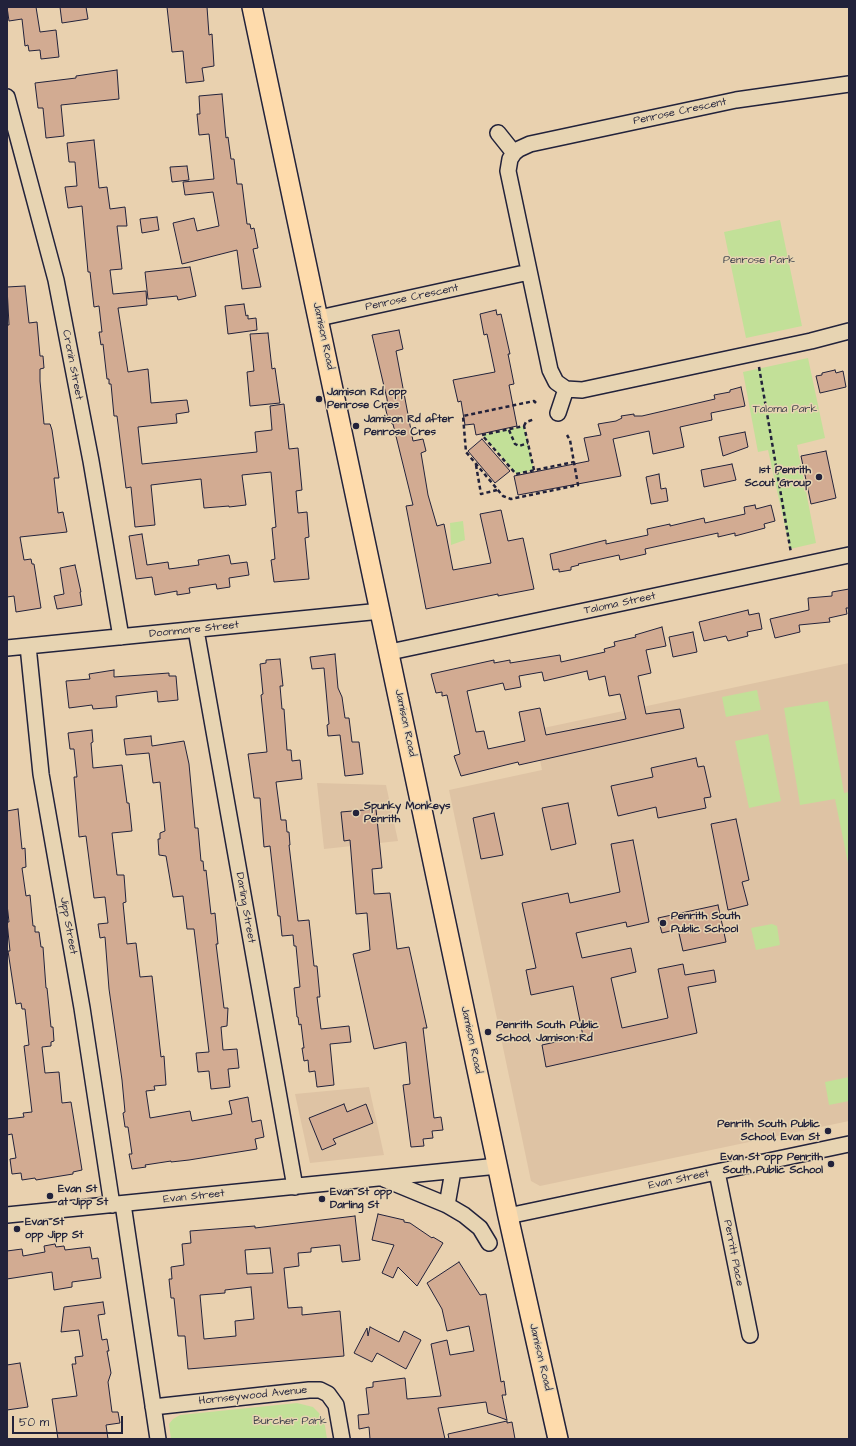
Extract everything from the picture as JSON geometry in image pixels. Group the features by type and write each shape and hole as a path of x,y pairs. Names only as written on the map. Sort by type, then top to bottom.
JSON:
{"main road":[{"name":"Jamison Road","path":"252,7 382,611 508,1216 558,1439"}],"street":[{"name":"Penrose Crescent","path":"514,153 530,144 736,100 849,84"},
{"name":"Cronin Street","path":"7,97 56,280 91,461 120,637"},
{"path":"498,133 514,153 508,165 508,179 550,370 557,383 566,389 582,390 849,332"},
{"name":"Penrose Crescent","path":"319,318 529,272"},
{"path":"558,413 566,389"},
{"name":"Taloma Street","path":"390,652 849,555"},
{"name":"Doonmore Street","path":"7,648 382,611"},
{"name":"Darling Street","path":"196,630 295,1187"},
{"name":"Jipp Street","path":"28,646 41,774 118,1204"},
{"name":"Evan Street","path":"508,1216 849,1144"},
{"name":"Evan Street","path":"7,1216 498,1166"},
{"path":"447,1205 453,1171"},
{"name":"Perritt Place","path":"717,1172 750,1335"},
{"name":"Evan Street","path":"381,1178 447,1205 464,1215 480,1228 489,1244"},
{"path":"118,1204 158,1439"},
{"name":"Hornseywood Avenue","path":"153,1407 320,1390 328,1394 336,1405 342,1439"}],"path":[{"path":"756,353 793,568"},
{"path":"536,403 534,401 463,416 466,452 503,496 511,499 578,485 570,440 567,435"},
{"path":"535,419 526,422 524,426 482,436 516,474 574,462"},
{"path":"524,426 534,470"},
{"path":"509,430 515,444 519,446 528,443"},
{"path":"476,465 475,468 481,494 498,490"}],"shaded area":[{"name":"Penrith South Public School","path":"849,663 849,1121 540,1186 531,1181 449,790 542,770 534,730"},
{"name":"Spunky Monkeys Penrith","path":"317,783 386,785 398,841 324,849"},
{"path":"369,1087 384,1155 310,1163 295,1094"}],"green space":[{"name":"Penrose Park","path":"780,220 802,326 746,338 724,232"},
{"name":"Taloma Park","path":"808,358 825,438 797,445 816,543 790,549 768,450 758,452 743,372"},
{"path":"524,426 534,470 516,474 482,435"},
{"path":"463,521 465,540 451,545 450,523"},
{"path":"757,690 761,710 726,717 722,697"},
{"path":"828,701 844,793 849,792 849,868 835,799 800,805 784,708"},
{"path":"768,734 781,801 749,808 735,741"},
{"path":"772,924 777,926 780,945 756,950 751,928"},
{"path":"849,1077 849,1101 829,1105 825,1082"},
{"name":"Burcher Park","path":"297,1403 313,1407 319,1413 325,1426 327,1439 171,1439 169,1424 173,1419 180,1415"}],"building":[{"path":"7,7 36,7 40,32 56,30 59,57 41,59 40,50 29,51 28,45 25,46 22,19 9,21"},
{"path":"60,7 86,7 88,19 62,23"},
{"path":"167,7 207,7 209,35 212,34 214,66 202,68 204,81 186,83 183,51 172,52"},
{"path":"117,70 119,99 61,105 64,136 46,138 43,108 38,108 35,83 76,78 76,76"},
{"path":"222,94 226,138 228,137 231,159 234,159 237,184 242,184 247,224 250,224 251,229 254,228 258,248 253,249 261,287 242,289 237,250 182,264 173,223 194,218 197,231 219,226 213,192 185,195 183,182 214,179 209,134 199,135 197,114 200,114 199,96"},
{"path":"94,140 99,188 107,187 110,209 125,207 127,226 117,226 122,269 110,270 113,294 146,291 147,305 118,308 128,372 148,369 151,403 187,400 189,412 176,414 177,423 138,427 142,464 257,452 255,432 272,430 270,406 284,404 289,449 298,448 302,490 296,491 298,513 307,512 309,537 305,538 309,579 274,582 271,560 275,559 272,528 276,527 271,472 242,475 246,505 229,507 204,508 201,479 151,485 155,525 135,527 131,487 126,488 117,416 114,416 111,384 109,384 109,379 107,379 103,344 101,345 99,332 102,332 99,306 94,307 90,272 88,272 82,206 68,208 65,187 77,186 75,162 69,162 67,143"},
{"path":"187,166 189,180 172,182 170,167"},
{"path":"157,217 159,230 142,233 140,219"},
{"path":"190,267 196,296 178,300 177,296 148,299 145,272"},
{"path":"25,286 29,323 37,322 40,356 43,356 44,368 40,369 40,381 44,424 50,424 52,430 59,478 54,478 58,513 63,512 67,532 20,537 24,560 31,559 32,564 34,564 41,608 16,612 14,596 7,597 7,325 9,325 7,287"},
{"path":"244,304 248,319 256,318 257,330 228,334 225,306"},
{"path":"496,310 497,315 501,314 510,354 508,354 514,384 509,385 517,426 476,435 474,424 465,425 461,401 458,402 453,380 495,372 487,334 484,335 480,314"},
{"path":"399,330 403,349 396,351 413,441 423,439 426,451 421,453 428,495 437,526 444,524 453,570 491,563 480,514 501,510 508,541 523,538 534,589 498,596 498,594 426,609 406,506 413,505 393,424 391,419 388,419 385,406 388,406 387,399 372,335"},
{"path":"268,333 272,369 275,368 280,403 250,406 247,372 254,371 250,334"},
{"path":"835,370 836,373 843,371 846,387 820,393 816,376"},
{"path":"741,387 745,406 711,413 712,420 680,427 684,447 653,454 649,431 613,439 621,476 518,495 514,476 589,461 584,438 601,435 598,424 616,421 622,418 621,416 634,414 634,416 642,416 715,399 714,395 730,392 730,390"},
{"path":"745,432 748,447 723,456 719,437"},
{"path":"482,439 510,471 495,483 468,451"},
{"name":"1st Penrith Scout Group","path":"826,451 836,498 811,504 801,456"},
{"path":"732,464 736,480 704,487 701,470"},
{"path":"659,474 661,489 666,488 668,501 651,504 646,477"},
{"path":"755,505 756,509 771,505 775,521 764,524 765,528 735,536 735,533 718,537 718,533 645,549 646,554 620,560 619,555 578,564 579,565 571,567 571,570 559,572 559,569 553,570 550,554 606,540 606,544 648,535 647,529 670,524 670,526 704,518 705,523 745,514 744,507"},
{"path":"142,534 147,565 168,562 169,569 199,565 198,560 229,555 231,564 247,562 249,575 229,578 230,587 217,589 216,584 189,588 190,593 177,595 177,591 155,595 152,577 136,579 129,536"},
{"path":"75,565 81,592 82,605 57,609 54,596 64,594 60,568"},
{"path":"849,589 849,608 846,608 847,614 829,618 830,622 799,625 800,632 775,638 770,619 809,610 808,598 832,596 832,592"},
{"path":"748,610 749,615 759,613 762,629 747,632 748,636 728,641 726,636 704,641 699,622"},
{"path":"662,627 666,646 646,650 651,673 638,676 646,714 680,709 684,728 519,765 518,762 461,776 454,756 460,754 447,695 442,696 442,692 436,693 431,674 494,660 494,663 510,660 510,663 560,655 561,662 605,652 604,649 615,646 614,642 636,637 635,635","holes":["587,671 589,680 605,676 609,696 620,694 626,719 546,735 540,708 519,712 525,741 488,749 484,731 476,732 467,691 503,683 505,690 521,687 519,676 542,672 544,681"]},
{"path":"693,632 697,652 673,657 669,637"},
{"path":"335,654 338,688 342,697 345,718 349,718 352,742 359,742 363,774 345,776 340,735 328,736 327,725 329,724 324,668 312,669 310,657"},
{"path":"280,659 283,686 280,686 282,709 284,709 287,750 291,750 292,761 300,760 302,779 276,782 281,820 286,820 287,832 289,832 289,845 298,921 309,920 314,966 317,966 320,997 317,997 321,1029 349,1026 351,1042 330,1044 334,1085 317,1087 315,1071 309,1072 308,1060 304,1061 301,1024 299,1025 297,1017 294,988 300,987 296,946 294,946 293,935 282,936 280,916 278,916 270,846 264,847 260,798 254,798 248,754 267,752 261,695 263,694 260,664 266,663 266,660"},
{"path":"114,670 114,677 169,673 169,676 176,676 178,700 158,702 157,691 116,696 117,707 93,709 92,705 69,708 66,681 90,679 89,674"},
{"path":"92,730 93,742 91,743 93,768 122,765 127,803 129,803 132,831 112,833 117,875 124,875 126,902 123,903 127,944 136,943 140,977 152,976 161,1057 164,1056 166,1085 154,1086 155,1090 146,1091 150,1118 190,1111 192,1121 232,1114 229,1101 248,1097 252,1122 261,1120 264,1137 255,1139 257,1149 189,1160 145,1165 146,1167 132,1169 129,1154 132,1154 128,1127 125,1127 123,1113 125,1112 122,1080 109,989 105,937 100,938 98,924 108,923 105,897 94,898 86,836 79,837 74,777 77,777 74,749 70,749 68,733"},
{"path":"151,736 152,746 184,741 189,764 195,828 198,828 201,861 203,861 204,871 206,870 211,914 215,913 218,944 216,944 224,1008 228,1008 227,1026 221,1027 223,1050 237,1049 239,1068 228,1069 230,1087 211,1089 209,1071 198,1072 196,1053 209,1052 194,929 187,929 183,896 173,897 166,856 159,855 158,839 160,839 160,833 165,831 160,782 153,783 149,753 126,755 124,739"},
{"path":"696,758 698,767 704,766 711,797 704,798 706,808 658,818 656,807 618,816 611,786 653,777 651,768"},
{"path":"568,803 576,844 551,850 542,808"},
{"path":"18,809 22,849 25,848 26,867 22,868 26,896 30,895 33,926 35,926 35,932 39,932 41,947 43,947 46,988 51,1027 53,1027 54,1041 51,1042 51,1046 42,1047 45,1073 59,1072 62,1103 71,1102 82,1170 73,1172 73,1174 36,1180 35,1178 22,1180 21,1173 12,1174 10,1159 16,1158 12,1134 7,1135 7,1119 24,1117 23,1113 32,1112 24,1046 29,1045 25,1009 22,1009 21,1003 16,1004 8,951 10,951 7,922 9,922 7,904 7,811"},
{"path":"376,809 382,868 372,869 374,894 390,893 397,949 409,947 427,1028 423,1028 434,1118 441,1117 443,1130 432,1131 433,1138 423,1139 424,1146 411,1147 403,1085 410,1084 406,1042 374,1049 353,954 370,950 367,913 356,914 350,840 344,841 341,812"},
{"path":"494,813 503,855 481,859 473,818"},
{"path":"736,819 749,880 742,882 748,905 728,910 711,824"},
{"path":"633,840 649,922 627,927 626,922 576,933 582,958 631,948 636,972 611,978 622,1028 668,1018 658,969 683,964 685,975 714,970 716,982 688,987 697,1033 546,1067 542,1045 583,1036 573,986 531,995 526,970 536,968 522,903 568,893 570,903 620,892 611,844"},
{"path":"718,905 726,942 683,951 678,929 662,933 658,918"},
{"path":"344,1104 347,1112 366,1104 373,1123 333,1139 336,1144 322,1150 309,1118"},
{"path":"378,1214 404,1220 404,1222 410,1223 432,1238 433,1237 443,1243 417,1286 398,1267 393,1278 382,1273 394,1245 372,1240"},
{"path":"355,1216 360,1260 342,1262 340,1245 311,1248 311,1252 298,1253 299,1266 284,1268 288,1308 302,1307 302,1315 340,1311 344,1356 188,1369 185,1336 178,1336 174,1298 171,1298 169,1279 172,1279 171,1267 184,1265 182,1244 191,1243 190,1231 255,1226 255,1228","holes":["270,1248 273,1273 247,1274 245,1250","251,1287 254,1319 235,1321 236,1336 204,1339 200,1295 225,1293 225,1290"]},
{"path":"55,1244 56,1247 64,1246 65,1250 90,1247 92,1259 98,1258 101,1278 72,1282 72,1287 54,1290 52,1272 7,1279 7,1251 22,1249 23,1256 45,1252 44,1246"},
{"path":"459,1262 480,1295 486,1294 501,1382 504,1381 506,1395 502,1395 507,1420 488,1413 486,1402 438,1408 445,1439 370,1439 369,1427 359,1429 358,1415 369,1414 366,1388 373,1387 373,1382 405,1378 407,1399 441,1396 431,1344 447,1340 450,1355 474,1351 469,1326 447,1331 442,1309 427,1283"},
{"path":"103,1302 105,1314 98,1315 102,1340 107,1339 109,1351 107,1351 111,1373 108,1382 112,1412 118,1412 120,1423 106,1425 108,1439 58,1439 52,1399 77,1396 72,1364 76,1364 75,1357 83,1356 79,1330 61,1332 64,1307"},
{"path":"370,1327 399,1342 404,1331 421,1340 406,1369 377,1353 372,1362 354,1353 367,1328 368,1336"},
{"path":"20,1363 28,1407 7,1410 7,1365"},
{"path":"507,1421 507,1423 512,1422 515,1439 449,1439 448,1434"}],"place":[{"name":"Jamison Rd opp Penrose Cres","path":"319,399"},
{"name":"Jamison Rd after Penrose Cres","path":"356,426"},
{"name":"1st Penrith Scout Group","path":"819,477"},
{"name":"Spunky Monkeys Penrith","path":"356,813"},
{"name":"Penrith South Public School","path":"663,923"},
{"name":"Penrith South Public School, Jamison Rd","path":"488,1032"},
{"name":"Penrith South Public School, Evan St","path":"828,1131"},
{"name":"Evan St opp Penrith South Public School","path":"831,1164"},
{"name":"Evan St at Jipp St","path":"50,1196"},
{"name":"Evan St opp Darling St","path":"322,1199"},
{"name":"Evan St opp Jipp St","path":"17,1229"}]}
